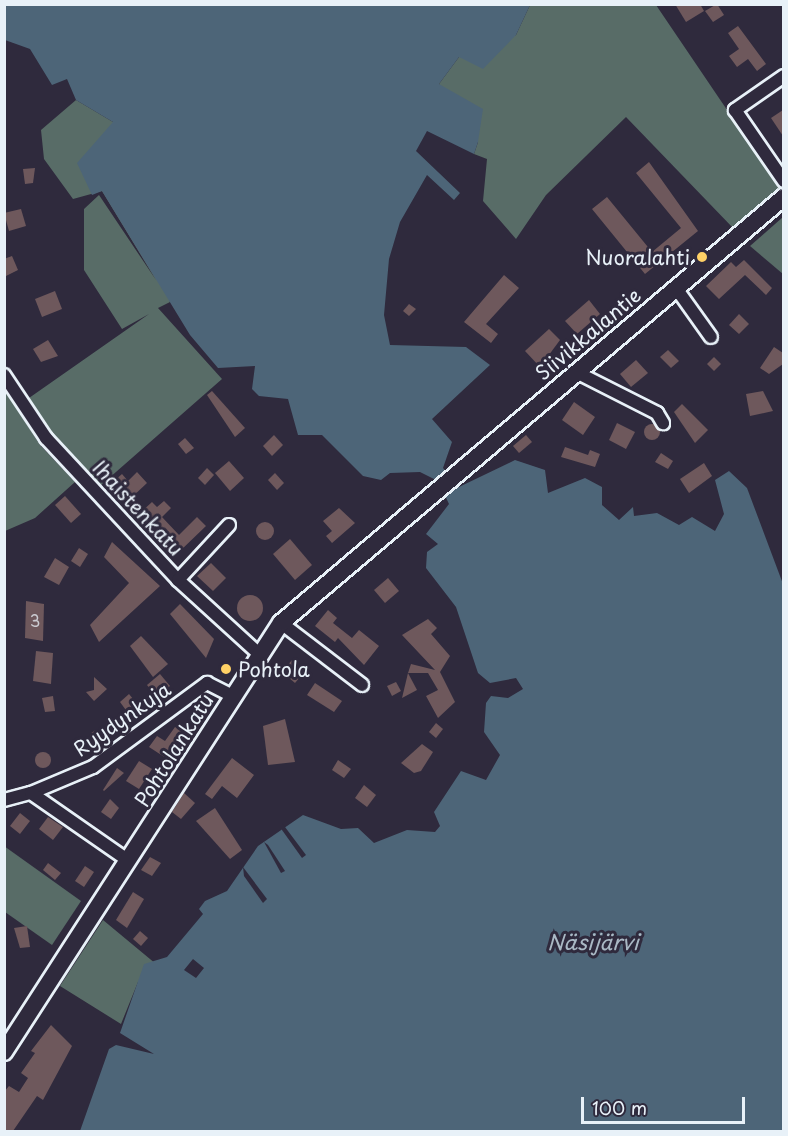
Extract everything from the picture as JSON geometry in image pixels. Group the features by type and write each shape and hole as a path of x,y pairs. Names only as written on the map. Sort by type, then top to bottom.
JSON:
{"main road":[{"name":"Siivikkalantie","path":"475,458 783,197"},
{"name":"Pohtolankatu","path":"6,1047 129,861 259,654 281,623 475,458"}],"street":[{"path":"783,76 735,110 783,181"},
{"path":"676,288 711,337"},
{"path":"576,372 657,414 663,423"},
{"name":"Ihaistenkatu","path":"4,375 46,438 178,580 259,654"},
{"path":"178,580 229,525"},
{"path":"281,623 362,685"},
{"name":"Ryydynkuja","path":"31,793 93,767 207,683 233,696"},
{"path":"4,800 31,793 129,861"}],"green space":[{"path":"530,5 656,5 782,191 734,229 626,117 546,195 516,239 483,201 487,159 474,154 478,142 439,84 459,57 516,35"},
{"path":"76,100 113,122 170,302 158,308 222,379 100,486 47,428 29,398 149,314 122,329 84,270 84,209 99,195 156,280 102,191 73,199 44,159 41,130"},
{"path":"783,217 783,274 750,246"},
{"path":"5,390 40,445 75,482 35,518 5,531"},
{"path":"4,846 81,901 52,945 5,912"},
{"path":"103,920 156,964 138,982 121,1024 60,986"}],"water":[{"name":"Näsijärvi","path":"5,5 530,5 516,35 483,69 459,57 439,84 483,109 478,142 474,154 427,131 416,151 460,193 454,200 427,175 400,222 389,259 384,315 390,345 466,347 490,365 432,419 452,442 443,468 459,487 515,460 545,470 548,493 585,478 602,487 602,505 619,520 633,507 634,516 657,513 679,525 692,517 715,531 724,514 715,480 729,471 747,488 783,584 783,1131 80,1131 109,1049 116,1045 154,1054 120,1033 144,964 167,957 203,914 199,909 205,901 227,891 258,846 303,815 341,829 358,828 374,843 407,830 435,832 440,826 434,812 461,771 486,780 500,755 484,732 486,703 491,696 508,698 523,689 516,678 490,683 478,673 456,607 426,568 427,552 438,544 426,534 449,504 438,481 420,472 390,473 381,480 363,476 322,435 298,435 288,399 259,396 252,389 255,366 218,368 190,335 102,191 92,195 77,163 113,122 76,100 67,79 52,85 30,49 5,40","holes":["193,959 204,968 196,978 184,970"]}],"pier":[{"path":"282,823 306,855 302,858 282,830"},
{"path":"264,842 268,845 285,871 281,873"},
{"path":"243,867 267,899 263,903 244,876"}],"building":[{"path":"675,4 700,4 704,11 686,22"},
{"path":"717,4 724,15 713,22 705,11"},
{"path":"738,26 766,64 757,71 748,59 737,67 729,56 739,49 728,33"},
{"path":"783,110 783,136 771,118"},
{"path":"649,162 698,231 645,274 592,209 607,197 652,252 681,228 636,173"},
{"path":"35,168 33,183 25,184 23,169"},
{"path":"21,209 26,226 9,231 4,213"},
{"path":"12,256 18,270 4,277 4,259"},
{"path":"744,260 772,288 766,295 745,275 719,299 706,286 731,262 736,267"},
{"path":"504,275 519,288 486,324 498,334 491,343 464,322"},
{"path":"55,291 62,309 42,317 35,299"},
{"path":"589,300 600,314 577,334 565,321"},
{"path":"409,304 416,309 409,316 403,311"},
{"path":"739,314 749,324 739,334 729,325"},
{"path":"549,329 560,340 540,367 525,351"},
{"path":"48,340 58,356 41,362 33,349"},
{"path":"774,347 783,353 783,364 769,374 760,368"},
{"path":"668,350 679,361 671,368 660,357"},
{"path":"714,357 721,364 714,371 707,364"},
{"path":"636,360 648,373 631,387 620,374"},
{"path":"212,391 245,428 235,437 207,395"},
{"path":"763,391 773,411 750,416 746,394"},
{"path":"574,402 595,417 583,435 562,420"},
{"path":"682,404 708,430 695,443 674,412"},
{"path":"617,423 635,432 626,449 609,440"},
{"path":"649,424 655,424 660,432 658,438 649,440 644,435 644,429"},
{"path":"274,435 283,445 272,456 263,446"},
{"path":"526,435 532,442 519,453 513,446"},
{"path":"185,438 194,448 186,454 178,444"},
{"path":"565,447 588,455 590,450 600,454 595,467 561,457"},
{"path":"661,453 673,461 668,469 655,462"},
{"path":"229,461 244,478 230,491 215,473"},
{"path":"704,463 712,476 689,493 680,479"},
{"path":"207,468 214,475 205,485 198,478"},
{"path":"137,472 147,483 130,499 114,481 122,474 128,481"},
{"path":"275,473 284,483 277,490 268,480"},
{"path":"65,496 81,514 71,523 55,505"},
{"path":"164,501 171,508 162,517 179,535 197,517 206,526 179,552 140,513 152,502 157,507"},
{"path":"339,508 355,523 332,543 326,536 332,531 323,521"},
{"path":"265,522 273,527 274,531 269,539 265,540 257,535 256,531 261,523"},
{"path":"290,539 312,565 295,580 273,554"},
{"path":"112,542 160,586 99,642 90,625 129,583 104,557"},
{"path":"79,548 88,554 80,567 71,561"},
{"path":"55,558 69,567 59,585 44,577"},
{"path":"211,563 226,578 213,591 197,576"},
{"path":"388,578 399,591 385,603 374,590"},
{"path":"250,595 259,599 263,608 259,617 250,621 241,617 237,608 241,599"},
{"path":"26,601 44,604 43,641 25,638"},
{"path":"180,604 214,639 206,658 170,614"},
{"path":"328,610 337,618 333,623 352,638 359,630 379,646 364,665 338,638 335,642 315,626"},
{"path":"428,619 437,628 431,634 450,656 440,672 455,702 438,718 426,696 438,690 428,673 408,673 411,664 435,670 402,635"},
{"path":"141,636 168,664 153,677 130,646"},
{"path":"36,651 53,653 51,684 33,681"},
{"path":"292,660 305,671 295,683 282,672"},
{"path":"408,673 417,690 402,698"},
{"path":"160,674 170,686 157,697 147,685"},
{"path":"94,677 107,689 94,701 86,692 94,690"},
{"path":"396,682 401,691 392,696 387,686"},
{"path":"315,683 342,701 334,712 307,695"},
{"path":"129,694 138,705 128,713 120,702"},
{"path":"53,696 55,711 45,712 42,698"},
{"path":"285,719 295,762 268,765 263,726"},
{"path":"436,723 443,729 436,738 429,732"},
{"path":"175,727 186,734 169,760 149,747 157,736 165,741"},
{"path":"98,730 104,732 106,738 104,744 98,746 92,744 90,738 92,732"},
{"path":"422,744 433,752 421,771 414,773 401,763"},
{"path":"43,752 51,760 43,768 35,760"},
{"path":"232,758 254,775 237,798 222,786 212,799 205,794"},
{"path":"338,760 351,769 344,778 332,770"},
{"path":"139,761 152,769 139,789 126,781"},
{"path":"117,768 124,773 104,791 103,790"},
{"path":"364,785 376,795 367,807 355,798"},
{"path":"184,793 195,803 181,819 172,812"},
{"path":"110,799 119,808 111,819 101,812"},
{"path":"215,808 242,850 230,859 196,821"},
{"path":"20,813 30,821 20,834 10,826"},
{"path":"48,817 63,827 53,840 39,829"},
{"path":"150,857 161,863 152,876 141,870"},
{"path":"48,863 61,873 55,880 43,870"},
{"path":"85,866 94,872 84,887 75,881"},
{"path":"133,892 144,899 127,928 116,920"},
{"path":"27,926 30,947 20,948 14,928"},
{"path":"140,931 148,938 141,946 133,939"},
{"path":"51,1025 72,1046 43,1100 37,1096 13,1131 4,1131 4,1092 9,1086 19,1092 28,1078 21,1073 35,1053 31,1051"}],"place":[{"name":"Nuoralahti","path":"702,257"},
{"name":"Pohtola","path":"226,669"}]}
